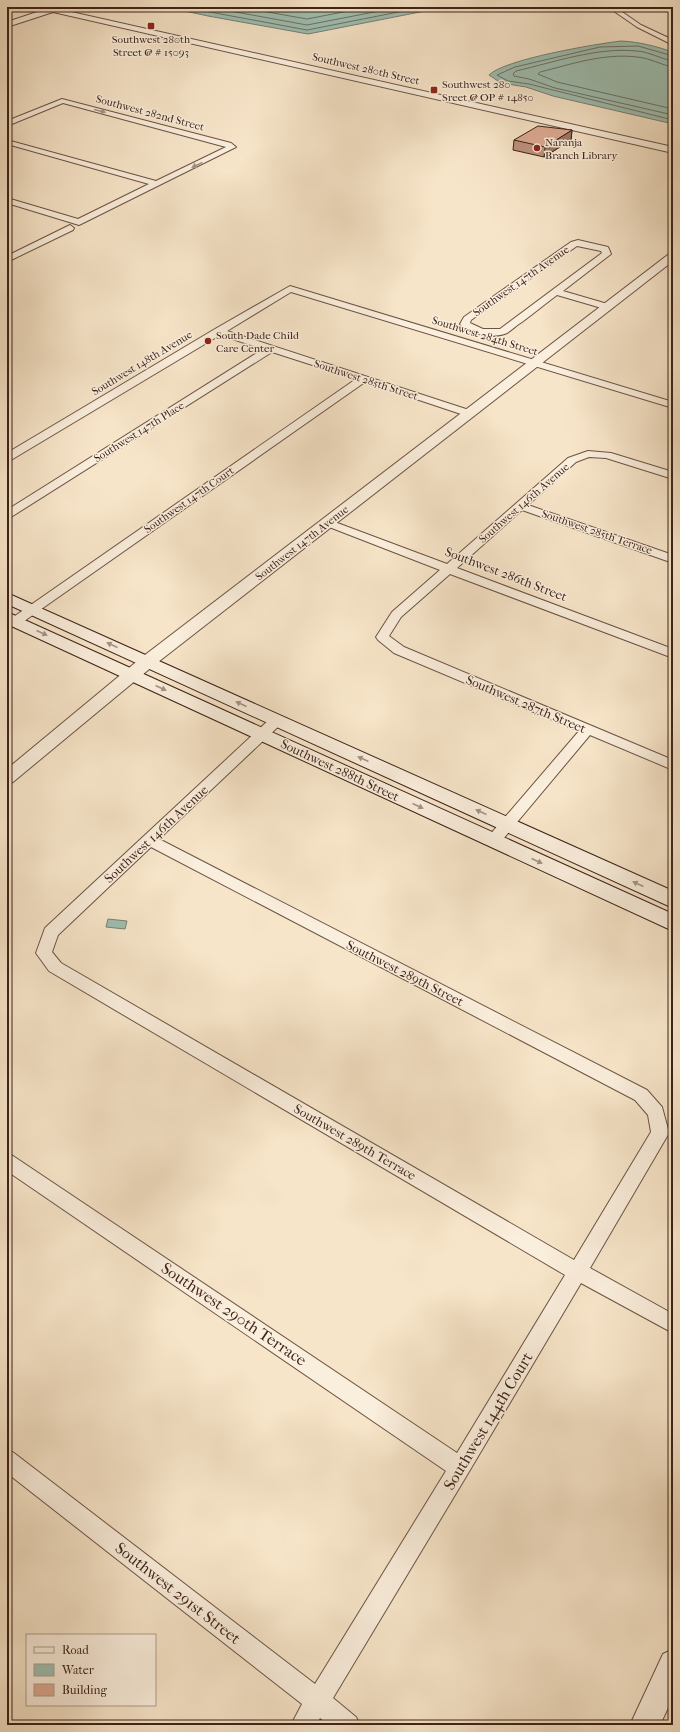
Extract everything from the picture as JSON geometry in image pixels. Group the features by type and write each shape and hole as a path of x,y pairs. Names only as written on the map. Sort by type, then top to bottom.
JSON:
{"main road":[{"name":"Southwest 288th Street","path":"7,598 673,900"},
{"name":"Southwest 288th Street","path":"11,619 673,923"}],"street":[{"path":"611,7 639,26 673,42"},
{"path":"7,25 54,8"},
{"name":"Southwest 280th Street","path":"54,8 65,13 109,21 495,108 673,146"},
{"name":"Southwest 282nd Street","path":"7,124 62,101 194,135 232,147 156,184"},
{"name":"Southwest 280th Street","path":"495,108 673,150"},
{"path":"7,142 156,184"},
{"path":"7,200 79,222 156,184"},
{"path":"7,259 70,228"},
{"name":"Southwest 147th Avenue","path":"574,244 587,244 605,249 606,254 551,295 503,331 496,333 485,333 469,328 465,324 467,319 574,244"},
{"name":"Southwest 147th Avenue","path":"7,778 131,674 533,363 671,260"},
{"name":"Southwest 148th Avenue","path":"7,458 290,289"},
{"name":"Southwest 284th Street","path":"290,289 673,405"},
{"path":"551,295 604,310"},
{"name":"Southwest 285th Street","path":"218,331 468,413"},
{"name":"Southwest 147th Place","path":"7,515 270,349"},
{"name":"Southwest 147th Court","path":"11,619 32,609 363,379"},
{"name":"Southwest 146th Avenue","path":"382,637 396,615 572,460 588,454 607,455 673,476"},
{"name":"Southwest 285th Terrace","path":"521,506 673,559"},
{"name":"Southwest 286th Street","path":"328,523 673,654"},
{"name":"Southwest 287th Street","path":"382,637 399,650 673,766"},
{"name":"Southwest 146th Avenue","path":"44,953 52,932 276,720"},
{"path":"493,841 587,730"},
{"name":"Southwest 289th Street","path":"149,840 641,1095 656,1112"},
{"name":"Southwest 289th Terrace","path":"44,953 55,967 578,1272 673,1324"},
{"name":"Southwest 144th Court","path":"303,1725 460,1468 660,1133 656,1112"},
{"name":"Southwest 290th Terrace","path":"7,1161 460,1468"},
{"name":"Southwest 291st Street","path":"7,1460 348,1725"},
{"path":"645,1725 673,1664"}],"water":[{"path":"175,7 439,7 308,34 208,16 180,10"},
{"path":"621,41 635,42 673,52 673,124 553,96 526,87 501,83 489,75 498,69 531,58 592,45"},
{"path":"108,919 127,921 125,929 106,927"}],"building":[{"path":"538,126 572,130 545,147 514,140"}],"place":[{"name":"Southwest 280th Street @ # 15093","path":"151,26"},
{"name":"Southwest 280 Sreet @ OP # 14850","path":"434,90"},
{"name":"Naranja Branch Library","path":"537,148"},
{"name":"South Dade Child Care Center","path":"208,341"}]}
